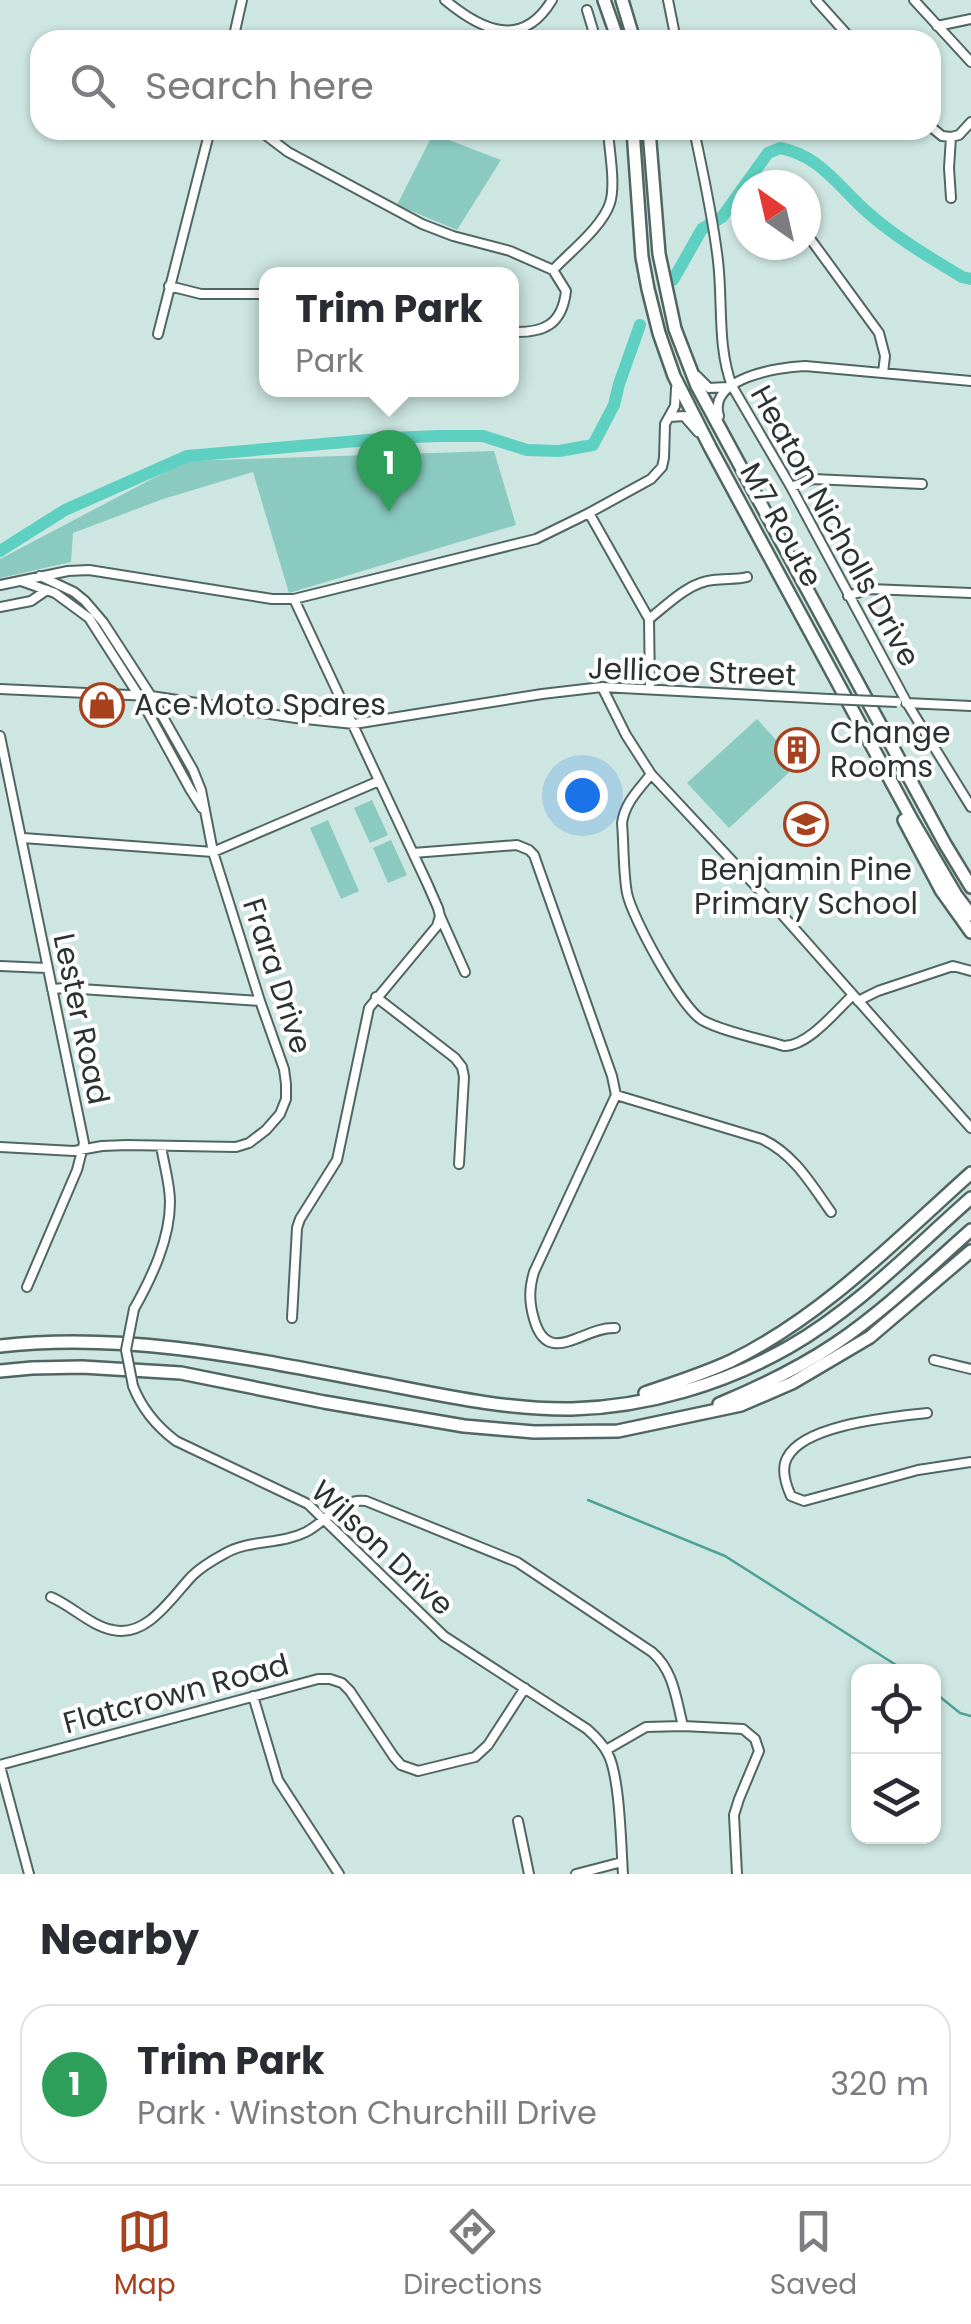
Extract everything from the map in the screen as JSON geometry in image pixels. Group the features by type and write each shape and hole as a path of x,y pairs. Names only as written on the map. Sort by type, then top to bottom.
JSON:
{"highway":[{"path":"604,0 614,30"},
{"path":"622,0 631,30"},
{"name":"M7 Route","path":"633,140 642,257 652,310 674,376 935,861 971,915"},
{"name":"M7 Route","path":"650,140 659,254 675,329 690,368 971,886"},
{"path":"855,714 919,850 971,932"},
{"path":"908,1229 971,1165"},
{"path":"572,1409 682,1381 732,1360 781,1332 818,1306 971,1173"},
{"path":"0,1346 122,1342 259,1362 466,1400 572,1409 633,1402 691,1389 790,1346 877,1282 971,1198"},
{"path":"688,1417 767,1384 838,1342 876,1314 971,1230"},
{"path":"0,1372 82,1367 181,1373 464,1426 534,1432 618,1431 742,1405 792,1383 895,1318 971,1251"}],"street":[{"path":"235,30 242,0"},
{"path":"445,0 470,19 498,30"},
{"path":"517,30 538,18 552,0"},
{"path":"668,0 674,30"},
{"path":"816,0 843,30"},
{"path":"914,0 971,62"},
{"path":"586,10 593,30"},
{"path":"938,26 971,19"},
{"path":"941,135 959,135 971,122"},
{"path":"951,137 951,198"},
{"path":"158,334 207,140"},
{"path":"272,140 422,224 510,251 553,270 566,291 560,315 540,330 519,332"},
{"path":"553,270 600,221 610,204 609,140"},
{"name":"Heaton Nicholls Drive","path":"696,140 719,263 723,348 732,386 791,488 902,702 971,807"},
{"path":"821,254 879,333 886,356 883,373"},
{"path":"169,286 201,294 259,294"},
{"path":"726,440 716,410 721,395 754,375 785,366 971,381"},
{"path":"690,368 709,388 732,386"},
{"path":"0,585 88,570 294,599 536,539 657,474 664,458 665,424 677,400 674,376"},
{"path":"670,417 684,416 710,448"},
{"path":"791,488 813,479 922,484"},
{"path":"589,513 648,619 650,688"},
{"path":"67,588 64,581 68,571"},
{"name":"Frara Drive","path":"40,576 85,601 103,622 151,696 201,790 213,852 284,1069 286,1099 280,1114 249,1143"},
{"path":"648,619 699,584 747,577"},
{"name":"Frara Drive","path":"20,581 47,590 89,618 205,811"},
{"path":"848,596 870,589 971,593"},
{"path":"0,607 31,601 47,590"},
{"path":"294,599 465,972"},
{"path":"602,687 651,774 971,1128"},
{"name":"Jellicoe Street","path":"0,689 151,696 354,724 602,687 971,706"},
{"name":"Lester Road","path":"0,736 84,1149 128,1145 223,1148 249,1143"},
{"path":"651,774 624,812 626,888 634,914 663,970 695,1014 710,1023 791,1046 855,998 953,966 971,971"},
{"path":"22,838 213,852 379,781"},
{"path":"413,853 517,845 534,856 616,1095 529,1288 530,1304 536,1327 551,1343 560,1344 604,1327 615,1328"},
{"path":"292,1318 297,1228 337,1160 364,1020 376,997 437,926 440,916"},
{"path":"0,966 47,968"},
{"path":"52,990 260,1001"},
{"path":"376,997 462,1067 459,1164"},
{"path":"616,1095 776,1146 798,1166 831,1212"},
{"name":"Wilson Drive","path":"161,1146 170,1204 167,1226 150,1278 134,1308 126,1350 132,1386 148,1415 176,1442 308,1504 444,1636 587,1729 606,1750"},
{"path":"0,1147 84,1149 27,1287"},
{"path":"934,1360 971,1369"},
{"path":"927,1413 832,1428 800,1444 786,1458 784,1467 791,1496 804,1501 918,1470 971,1462"},
{"path":"51,1597 108,1630 126,1631 149,1620 194,1574 229,1550 297,1535 352,1501 366,1501 527,1567 652,1652 670,1676 683,1726"},
{"name":"Flatcrown Road","path":"0,1766 330,1678 350,1690 401,1765 418,1771 482,1752 525,1688"},
{"path":"253,1696 278,1780 339,1874"},
{"path":"623,1874 614,1772 606,1750 646,1727 683,1726 742,1729 755,1739 758,1752 736,1806 737,1874"},
{"path":"0,1766 30,1874"},
{"path":"518,1821 528,1874"},
{"path":"576,1874 622,1862"}],"green space":[{"path":"430,140 449,140 501,160 457,230 397,205"},
{"path":"494,451 516,525 289,593 253,472 163,499 73,533 71,562 0,578 0,559 186,461"},
{"path":"757,719 798,764 729,828 687,783"},
{"path":"372,800 388,835 370,843 354,808"},
{"path":"328,820 359,891 341,899 310,828"},
{"path":"391,840 407,875 388,883 373,848"}],"waterway":[{"path":"673,280 702,229 722,217 768,153 780,148 817,164 889,229 971,279"},
{"path":"0,551 65,510 187,456 438,436 483,436 527,450 559,451 593,445 614,405 640,325"},
{"path":"588,1500 725,1556 894,1664"},
{"path":"941,1698 960,1713 971,1716"}],"place":[{"name":"Trim Park","path":"389,512"},
{"name":"Ace Moto Spares","path":"102,705"},
{"name":"Change Rooms","path":"797,750"},
{"name":"Benjamin Pine Primary School","path":"806,824"}]}
